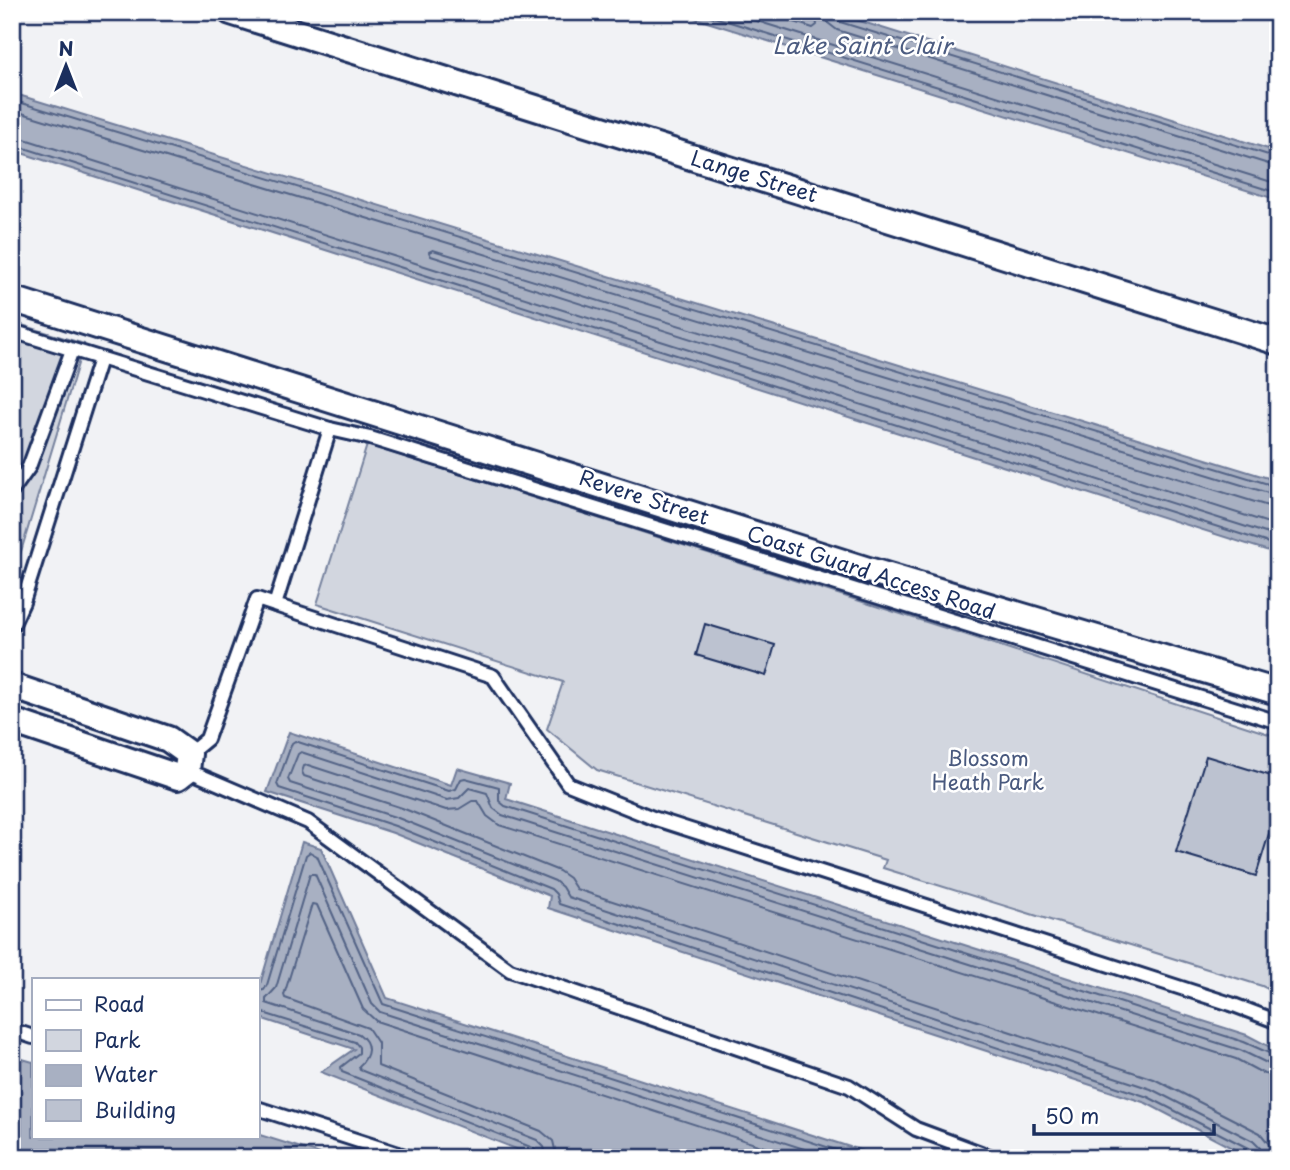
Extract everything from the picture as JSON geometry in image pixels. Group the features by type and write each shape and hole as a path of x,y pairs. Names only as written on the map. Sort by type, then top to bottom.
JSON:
{"street":[{"name":"Lange Street","path":"231,12 1278,342"},
{"name":"Revere Street","path":"12,299 865,569 1278,692"},
{"path":"12,686 168,739 188,762 178,777 12,721"}],"lane":[{"name":"Coast Guard Access Road","path":"12,331 690,536 1278,722"},
{"path":"12,491 29,467 72,350"},
{"path":"12,626 23,602 100,359"},
{"path":"275,605 330,429"},
{"path":"994,1158 916,1129 849,1086 510,970 308,822 188,762 207,739 257,599 492,676 568,784 653,818 1231,1004 1278,1022"},
{"path":"12,1030 32,1037"},
{"path":"259,1109 411,1158"}],"green space":[{"path":"12,322 84,344 12,581"},
{"name":"Blossom Heath Park","path":"367,445 964,634 1278,737 1278,994 1262,986 883,868 886,860 597,770 547,729 563,682 317,604"}],"water":[{"name":"Lake Saint Clair","path":"675,12 831,12 1278,152 1278,200"},
{"path":"12,93 1278,481 1278,554 12,150"},
{"path":"289,732 451,785 457,768 510,783 506,799 1247,1035 1278,1051 1278,1158 1251,1158 1146,1103 548,908 550,896 393,833 267,792"},
{"path":"302,842 321,848 387,998 884,1158 539,1158 321,1072 354,1049 259,1018 259,988"},
{"path":"12,1056 32,1062 32,1138 259,1138 259,1135 333,1158 12,1158"}],"building":[{"path":"705,624 775,645 766,676 696,655"},
{"path":"1206,756 1278,778 1278,804 1256,876 1176,852"}]}
